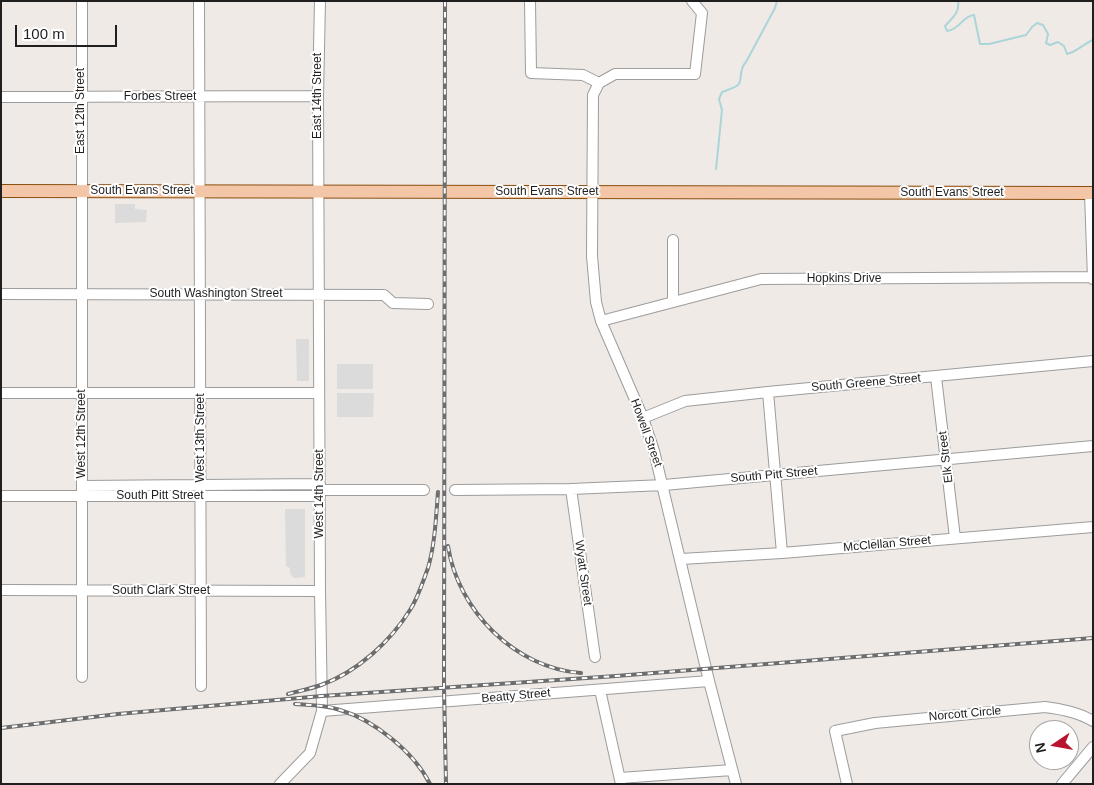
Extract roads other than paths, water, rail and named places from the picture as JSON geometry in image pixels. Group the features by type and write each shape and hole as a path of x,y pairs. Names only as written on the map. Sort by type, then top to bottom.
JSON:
{"main road":[{"name":"South Evans Street","path":"1,191 1091,193"}],"street":[{"name":"East 12th Street","path":"81,191 82,1"},
{"name":"West 13th Street","path":"200,1 201,686"},
{"name":"East 14th Street","path":"319,191 320,1"},
{"path":"530,1 531,74 583,74 599,83 615,74 695,74 702,13 692,1"},
{"name":"Howell Street","path":"599,83 592,95 593,282 596,302 601,321 643,418 664,485 709,681 736,784"},
{"name":"Forbes Street","path":"1,97 318,96"},
{"name":"West 12th Street","path":"81,191 82,677"},
{"name":"West 14th Street","path":"282,783 310,753 322,711 319,191"},
{"path":"1091,193 1093,278"},
{"path":"673,240 673,302"},
{"name":"Hopkins Drive","path":"601,321 761,279 1093,278"},
{"name":"South Washington Street","path":"1,294 384,295 393,303 428,304"},
{"name":"South Greene Street","path":"643,418 685,401 1093,361"},
{"name":"Elk Street","path":"936,377 955,538"},
{"path":"768,392 782,553"},
{"path":"1,393 319,393"},
{"name":"South Pitt Street","path":"455,490 572,489 664,485 1093,446"},
{"name":"South Pitt Street","path":"1,496 201,484 320,490 424,490"},
{"name":"Wyatt Street","path":"572,489 596,657"},
{"name":"South Pitt Street","path":"82,491 201,496 320,490"},
{"name":"McClellan Street","path":"681,559 782,553 1093,527"},
{"name":"South Clark Street","path":"1,590 320,591"},
{"name":"Beatty Street","path":"322,711 709,681"},
{"path":"600,690 621,781 732,770"},
{"name":"Norcott Circle","path":"847,784 835,731 875,723 1045,707 1065,709 1093,721"},
{"path":"1062,784 1093,748"}],"waterway":[{"path":"716,169 722,110 719,99 722,92 738,85 742,68 777,1"},
{"path":"958,1 957,12 945,26 947,31 952,30 974,15 980,44 989,44 1026,35 1037,23 1043,25 1048,34 1046,43 1050,45 1058,42 1064,46 1067,54 1074,52 1093,40"}],"railway":[{"path":"445,1 444,688 446,784"},
{"path":"288,694 321,685 360,664 372,655 402,622 415,600 428,568 434,540 438,492"},
{"path":"448,546 454,570 464,593 477,613 494,632 513,648 534,660 557,669 581,673"},
{"path":"1,728 118,714 322,696 616,676 1093,638"},
{"path":"295,704 335,708 366,721 403,749 414,760 430,784"}]}
